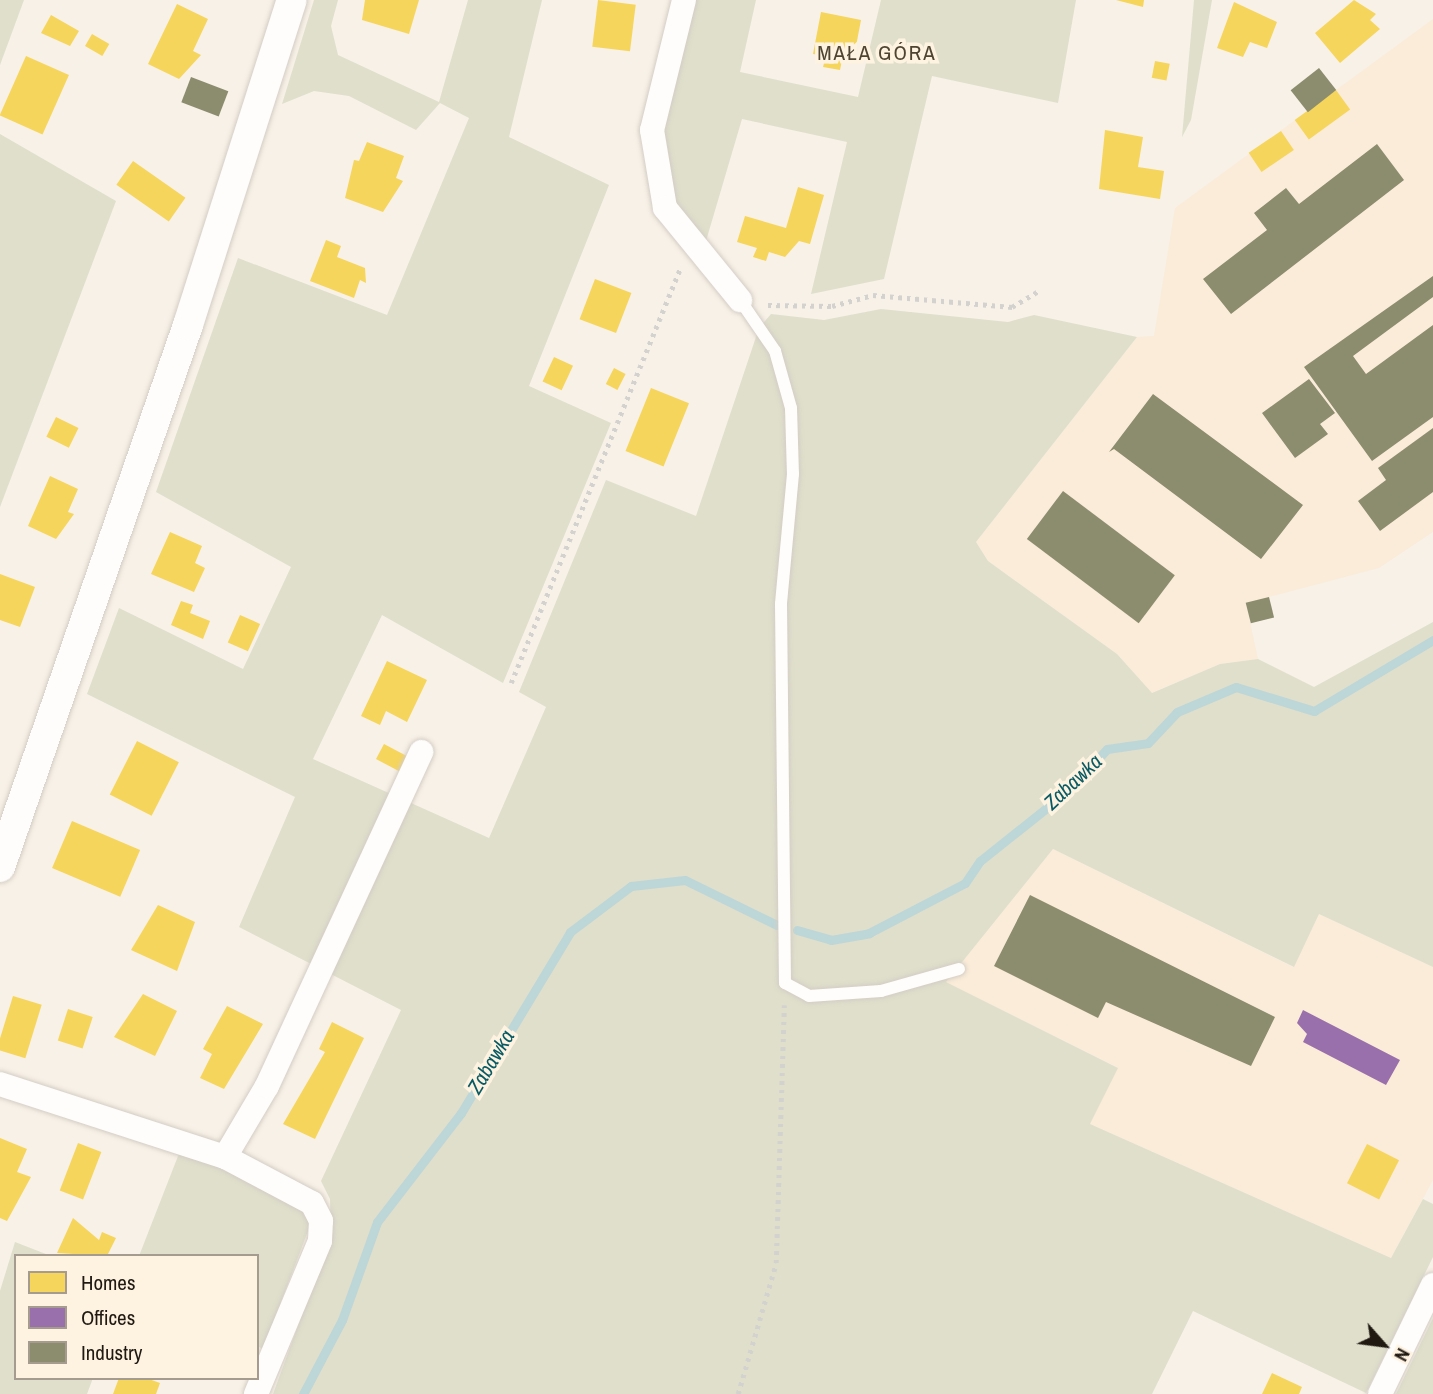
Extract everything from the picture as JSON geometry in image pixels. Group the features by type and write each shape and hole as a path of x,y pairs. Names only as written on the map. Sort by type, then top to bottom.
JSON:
{"street":[{"path":"0,867 9,806 197,299 292,0"},
{"path":"684,0 652,130 665,208 690,242 740,299"},
{"path":"225,1157 256,1109 421,752"},
{"path":"0,1084 225,1157 291,1186 312,1203 321,1222 320,1241 256,1394"},
{"path":"1380,1394 1433,1285"}],"lane":[{"path":"740,299 775,351 791,408 793,474 781,604 785,983 809,996 881,991 959,969"}],"path":[{"path":"511,683 690,242"},
{"path":"740,299 789,308 873,295 1012,307 1040,289"},
{"path":"738,1394 776,1263 785,983"}],"shaded area":[{"path":"1433,19 1433,532 1379,568 1246,603 1258,659 1220,664 1151,693 1117,654 988,561 976,542 1137,337 1154,336 1175,208"},
{"path":"1053,849 1293,967 1319,914 1433,967 1433,1180 1391,1258 1090,1124 1117,1067 945,982"}],"green space":[{"path":"0,0 24,0 0,65"},
{"path":"314,0 338,0 331,26 338,55 439,102 468,0 542,0 509,137 609,185 529,386 611,423 503,683 382,615 313,759 489,838 546,707 519,692 606,480 696,516 759,328 771,314 824,320 881,309 1008,322 1034,315 1137,337 976,542 988,561 1117,654 1152,693 1220,664 1258,659 1314,687 1433,622 1433,967 1319,914 1294,967 1053,849 946,982 1118,1068 1090,1124 1391,1258 1423,1199 1433,1204 1433,1257 1366,1393 1193,1311 1152,1394 273,1394 331,1236 330,1199 321,1181 401,1010 239,927 295,797 87,694 119,608 243,669 291,567 156,492 238,258 387,315 469,118 440,103 416,130 349,96 314,91 282,104"},
{"path":"691,0 756,0 740,72 858,97 881,0 1076,0 1058,103 932,76 884,279 811,294 847,142 742,119 706,241 675,206 661,125"},
{"path":"1194,0 1212,0 1191,120 1182,137"},
{"path":"0,134 116,201 0,507"},
{"path":"180,1151 300,1199 313,1218 263,1349 259,1347 259,1254 140,1254"},
{"path":"15,1242 46,1254 14,1254 14,1380 92,1380 87,1394 0,1394 0,1291"},
{"path":"1433,1318 1433,1394 1396,1394"}],"building: Homes":[{"path":"365,0 419,0 409,34 362,20"},
{"path":"598,0 636,5 630,51 592,47"},
{"path":"1116,0 1144,0 1143,7"},
{"path":"1354,0 1376,14 1370,20 1380,29 1340,63 1315,33"},
{"path":"1234,2 1277,22 1267,48 1250,42 1243,57 1217,48"},
{"path":"177,4 208,19 193,51 201,55 179,79 148,64"},
{"path":"821,12 861,20 853,62 842,60 840,70 823,67 826,56 813,54"},
{"path":"51,15 79,31 70,46 41,33"},
{"path":"92,34 109,44 102,56 85,46"},
{"path":"26,56 69,75 42,134 0,116"},
{"path":"1155,61 1170,64 1166,81 1152,78"},
{"path":"1336,90 1350,109 1309,139 1295,120"},
{"path":"1105,130 1143,137 1138,167 1164,171 1160,199 1099,189"},
{"path":"1281,131 1294,150 1262,172 1249,153"},
{"path":"367,142 404,156 396,178 403,181 383,212 345,198 354,160 359,161"},
{"path":"133,161 185,198 169,221 116,185"},
{"path":"798,187 824,195 810,244 799,241 785,257 769,252 766,261 753,257 757,248 737,242 745,216 786,228"},
{"path":"326,240 341,246 337,257 365,268 366,283 360,280 354,298 310,281"},
{"path":"595,279 631,293 616,333 580,319"},
{"path":"554,357 573,366 562,390 543,381"},
{"path":"614,368 626,374 617,390 606,384"},
{"path":"651,388 689,403 664,466 626,451"},
{"path":"56,417 78,428 69,448 46,437"},
{"path":"50,476 78,489 68,512 74,514 56,539 28,526"},
{"path":"170,532 202,546 195,563 205,568 194,592 151,574"},
{"path":"0,574 35,587 20,627 0,620"},
{"path":"181,601 193,605 190,613 210,621 203,639 171,625"},
{"path":"240,615 260,624 248,651 228,642"},
{"path":"387,661 427,680 407,722 386,711 380,725 361,716"},
{"path":"137,741 179,762 152,816 110,794"},
{"path":"384,744 410,758 403,773 376,759"},
{"path":"72,821 140,850 120,897 52,868"},
{"path":"158,905 195,922 177,971 131,950"},
{"path":"143,994 177,1011 155,1056 114,1037"},
{"path":"13,996 42,1005 25,1058 0,1051 0,1039"},
{"path":"227,1006 263,1024 224,1089 200,1078 212,1054 203,1049"},
{"path":"68,1009 93,1017 83,1048 58,1040"},
{"path":"332,1022 364,1038 315,1139 283,1124 325,1052 319,1049"},
{"path":"0,1138 27,1149 17,1172 31,1177 7,1221 0,1218"},
{"path":"78,1143 101,1152 83,1200 60,1191"},
{"path":"1367,1144 1399,1160 1379,1200 1347,1183"},
{"path":"73,1218 99,1240 102,1232 116,1238 108,1254 57,1253"},
{"path":"1272,1373 1302,1387 1299,1394 1262,1394"},
{"path":"118,1380 152,1380 160,1383 156,1394 113,1394"}],"building: Offices":[{"path":"1303,1010 1400,1060 1386,1085 1303,1042 1307,1034 1297,1023"}],"building: Industry":[{"path":"1319,68 1336,90 1308,112 1291,90"},
{"path":"191,77 228,91 219,117 181,102"},
{"path":"1377,144 1404,180 1231,314 1203,279 1267,230 1254,213 1286,188 1299,204"},
{"path":"1433,276 1433,297 1353,356 1366,374 1433,325 1433,417 1372,461 1304,367"},
{"path":"1309,379 1335,413 1320,424 1328,434 1295,458 1262,413"},
{"path":"1153,394 1303,505 1261,559 1114,449 1109,452"},
{"path":"1433,428 1433,492 1380,531 1358,501 1386,480 1378,468"},
{"path":"1063,491 1175,575 1139,623 1027,539"},
{"path":"1269,597 1274,617 1251,623 1246,603"},
{"path":"1030,895 1275,1017 1251,1066 1106,1002 1098,1018 994,966"}],"waterway":[{"name":"Zabawka","path":"797,930 831,940 869,933 965,883 980,861 1069,790 1107,749 1148,743 1177,712 1236,687 1314,711 1433,640"},
{"name":"Zabawka","path":"303,1394 342,1320 377,1222 461,1113 570,932 631,886 685,880 777,925"}],"district":[{"name":"MAŁA GÓRA","path":"877,53"}]}
